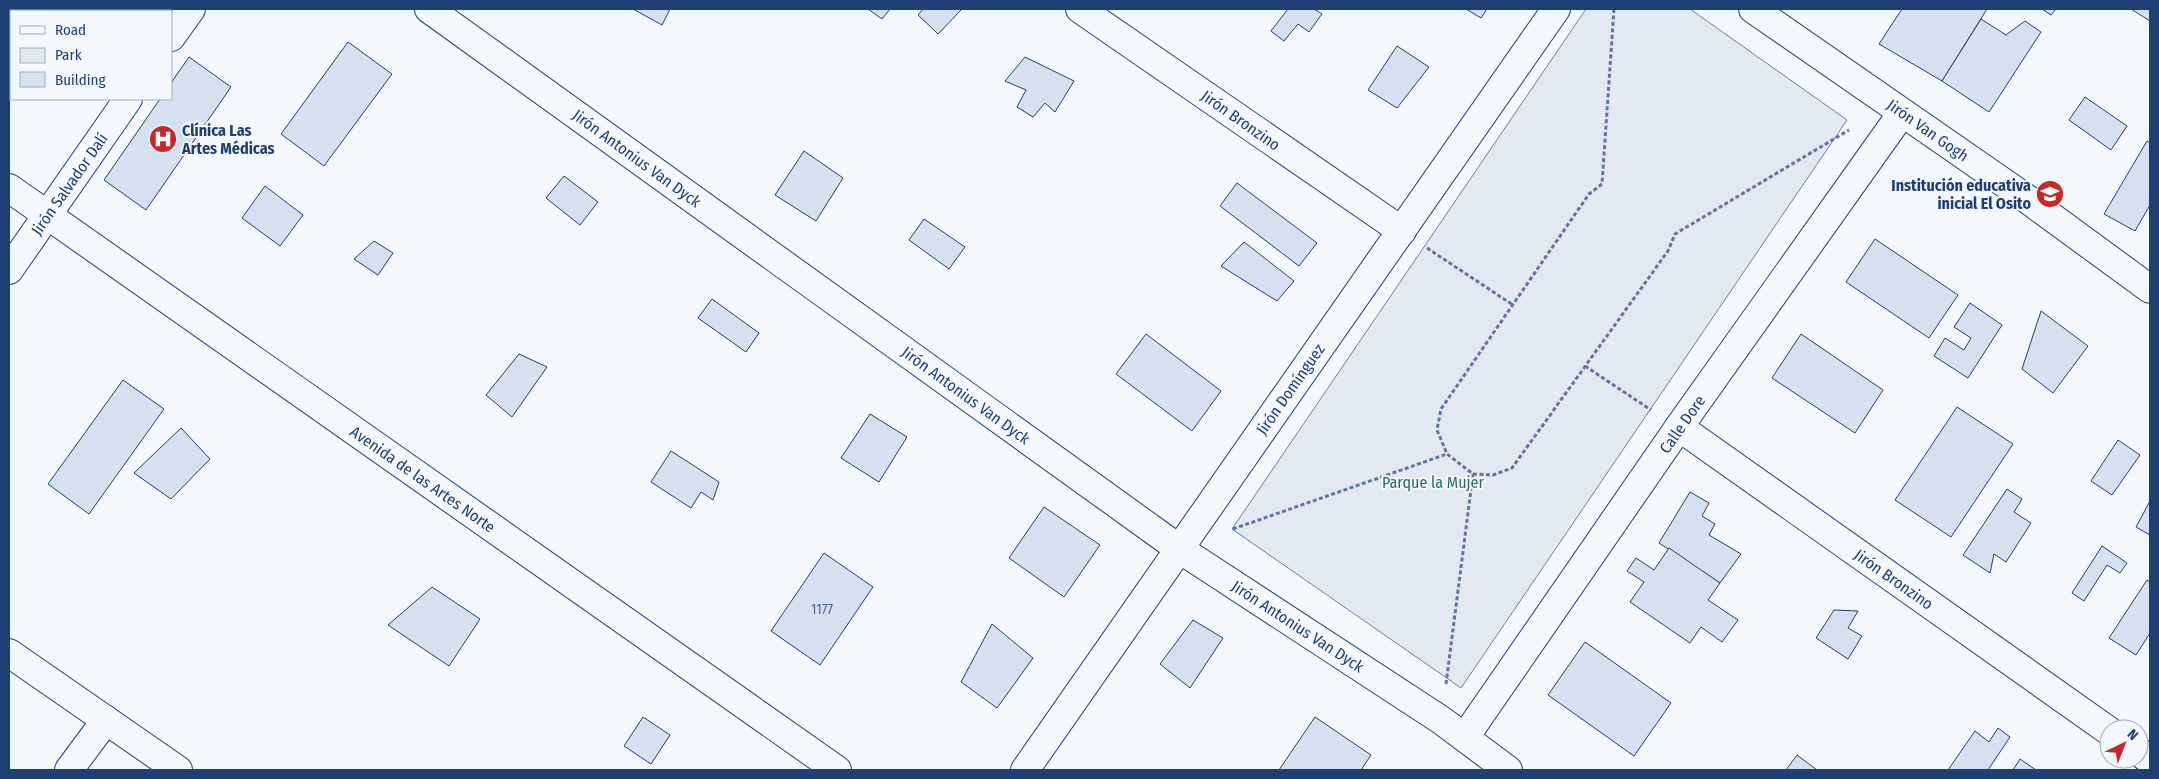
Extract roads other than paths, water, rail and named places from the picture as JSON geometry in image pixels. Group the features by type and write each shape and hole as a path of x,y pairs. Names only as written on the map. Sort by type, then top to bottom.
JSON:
{"street":[{"path":"172,36 191,9"},
{"name":"Jirón Antonius Van Dyck","path":"429,9 1178,548 1441,720 1508,770"},
{"name":"Jirón Bronzino","path":"1080,9 1402,231"},
{"name":"Jirón Domínguez","path":"1025,770 1178,548 1556,9"},
{"name":"Jirón Van Gogh","path":"1753,9 2023,196 2150,289"},
{"name":"Jirón Salvador Dalí","path":"9,270 127,100"},
{"name":"Calle Dore","path":"1465,737 1679,427 1902,113"},
{"name":"Avenida de las Artes Norte","path":"9,188 837,770"},
{"name":"Jirón Bronzino","path":"1679,427 2099,724"},
{"path":"9,653 178,770"},
{"path":"69,770 106,720"}],"place":[{"name":"Clínica Las Artes Médicas","path":"163,139"},
{"name":"Institución educativa inicial El Osito","path":"2050,194"}],"park label":[{"name":"Parque la Mujer","path":"1433,482"}]}
